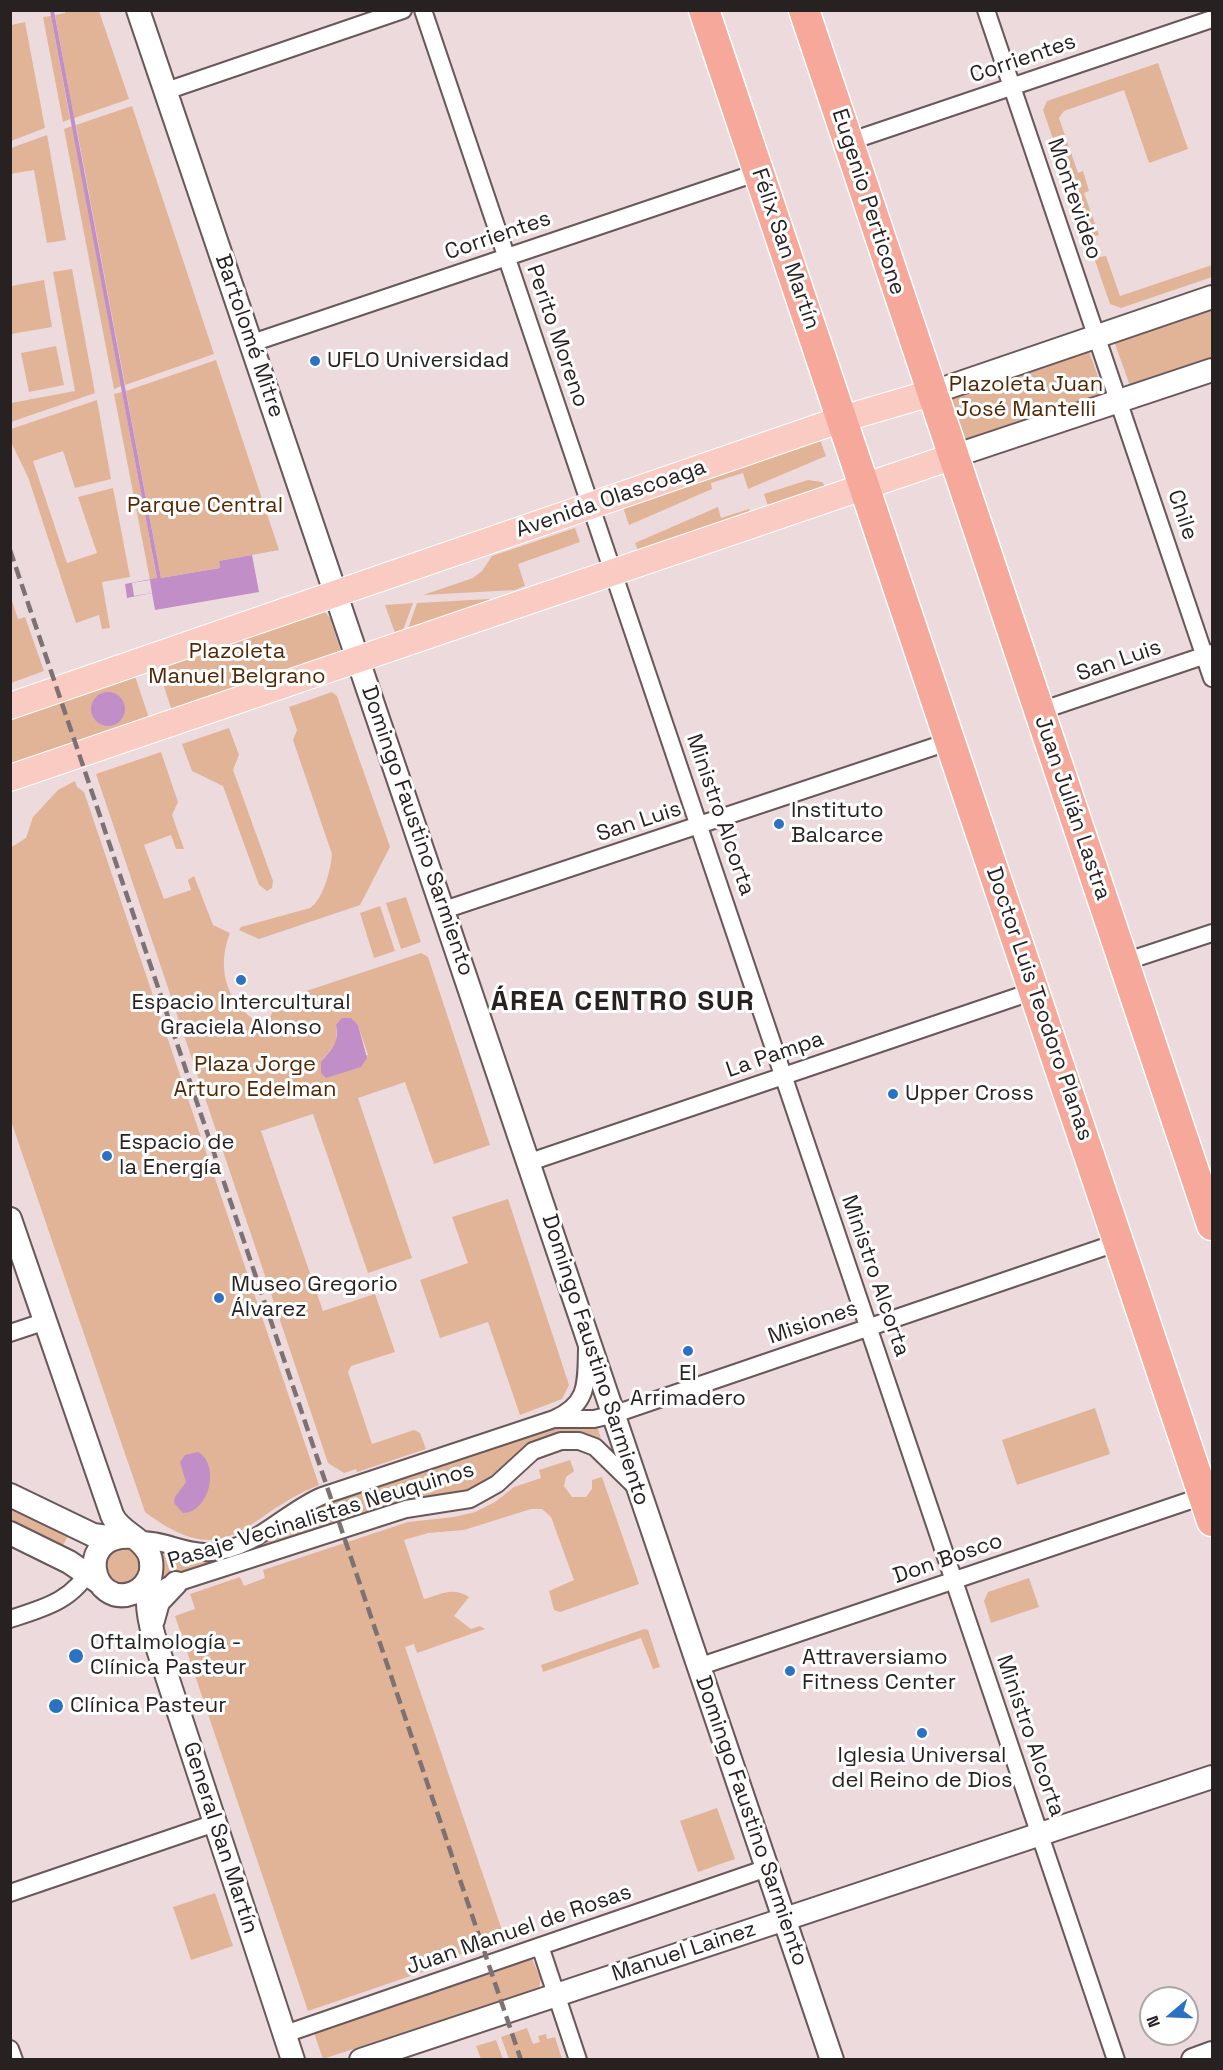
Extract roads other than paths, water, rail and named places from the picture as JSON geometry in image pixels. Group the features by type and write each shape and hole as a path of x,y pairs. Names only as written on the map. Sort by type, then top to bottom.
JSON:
{"highway":[{"name":"Félix San Martín","path":"704,10 865,488"},
{"name":"Eugenio Perticone","path":"804,10 931,393"},
{"name":"Juan Julián Lastra","path":"931,393 1211,1216"},
{"name":"Doctor Luis Teodoro Planas","path":"865,488 1119,1242 1210,1503"}],"main road":[{"name":"Bartolomé Mitre","path":"138,10 359,661"},
{"name":"Avenida Olascoaga","path":"10,706 842,419 931,393 1212,297"},
{"path":"10,778 1212,370"},
{"name":"Domingo Faustino Sarmiento","path":"359,661 615,1414 637,1489 832,2060"},
{"name":"General San Martín","path":"10,1219 112,1515 129,1539 150,1556 142,1587 154,1637 293,2060"},
{"path":"10,1495 99,1537 129,1539"},
{"path":"60,1558 74,1554 80,1547 80,1539 73,1526"},
{"path":"10,1533 60,1558 112,1593 142,1587"},
{"path":"94,1579 97,1553 105,1543 129,1539"},
{"path":"154,1637 156,1607 164,1593 176,1583"},
{"name":"Manuel Lainez","path":"361,2060 1212,1778"},
{"path":"1193,2060 1212,2053"}],"street":[{"path":"166,91 403,10"},
{"name":"Perito Moreno","path":"423,10 591,506"},
{"name":"Montevideo","path":"986,10 1119,401"},
{"name":"Corrientes","path":"848,142 1212,19"},
{"name":"Corrientes","path":"252,343 759,172"},
{"name":"Chile","path":"1119,401 1209,654 1212,678"},
{"name":"Ministro Alcorta","path":"591,506 1116,2060"},
{"name":"San Luis","path":"1040,711 1209,654"},
{"name":"San Luis","path":"444,910 951,741"},
{"path":"1124,962 1212,933"},
{"name":"La Pampa","path":"530,1162 1034,991"},
{"name":"Misiones","path":"554,1419 594,1419 615,1414 1119,1242"},
{"path":"10,1333 46,1321"},
{"name":"Pasaje Vecinalistas Neuquinos","path":"129,1539 161,1541 201,1552 227,1550 245,1543 300,1506 322,1496 554,1419 572,1409 583,1394 586,1381 587,1332"},
{"name":"Pasaje Vecinalistas Neuquinos","path":"142,1587 176,1583 406,1509 457,1503 476,1497 497,1484 528,1454 561,1442 579,1441 605,1453 637,1489"},
{"name":"Don Bosco","path":"698,1667 954,1580 1210,1503"},
{"path":"10,1619 64,1599 94,1579"},
{"path":"10,1893 215,1824"},
{"name":"Juan Manuel de Rosas","path":"285,2034 767,1868"},
{"path":"540,1946 578,2060"},
{"path":"10,2049 14,2060"}],"railway":[{"path":"10,550 521,2060"}],"place":[{"name":"UFLO Universidad","path":"315,361"},
{"name":"Instituto Balcarce","path":"779,824"},
{"name":"Espacio Intercultural Graciela Alonso","path":"241,980"},
{"name":"Upper Cross","path":"893,1094"},
{"name":"Espacio de la Energía","path":"107,1156"},
{"name":"Museo Gregorio Álvarez","path":"219,1298"},
{"name":"El Arrimadero","path":"688,1351"},
{"name":"Oftalmología - Clínica Pasteur","path":"76,1656"},
{"name":"Attraversiamo Fitness Center","path":"790,1671"},
{"name":"Clínica Pasteur","path":"56,1706"},
{"name":"Iglesia Universal del Reino de Dios","path":"922,1733"}],"district":[{"name":"ÁREA CENTRO SUR","path":"623,1002"}],"park label":[{"name":"Plazoleta Juan José Mantelli","path":"1026,398"},
{"name":"Parque Central","path":"205,506"},
{"name":"Plazoleta Manuel Belgrano","path":"237,664"},
{"name":"Plaza Jorge Arturo Edelman","path":"255,1078"}]}
